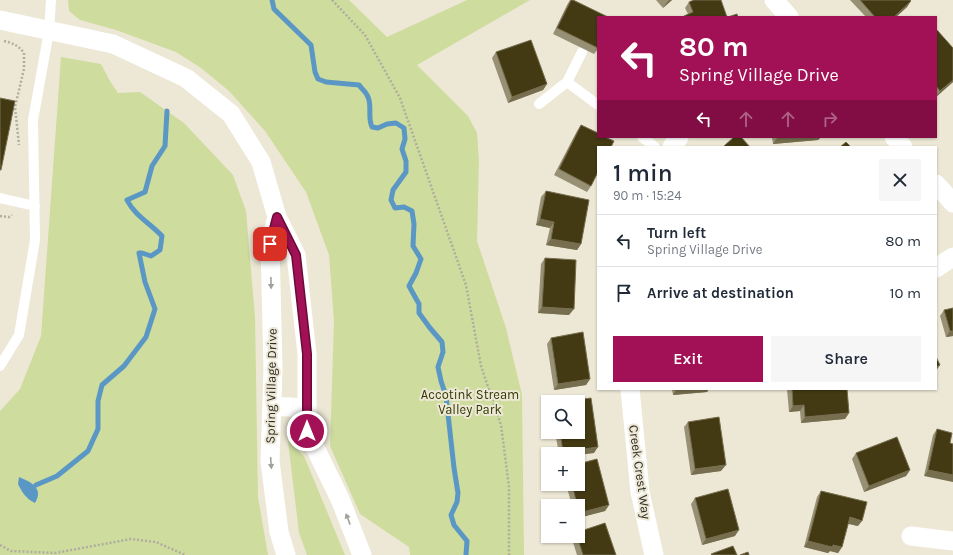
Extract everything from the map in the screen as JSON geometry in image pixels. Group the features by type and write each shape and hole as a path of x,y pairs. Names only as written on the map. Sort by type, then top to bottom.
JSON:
{"street":[{"path":"774,0 788,16"},
{"path":"0,20 113,44 186,78 231,114 261,162 277,217 296,255 307,354 307,431 340,499 362,555"},
{"path":"895,138 902,146"},
{"path":"937,185 953,203"},
{"name":"Spring Village Drive","path":"277,217 270,244 273,368 270,461 279,532 286,555"},
{"path":"937,267 953,256"},
{"name":"Creek Crest Way","path":"630,390 640,492 654,555"},
{"path":"272,406 307,408"},
{"path":"911,536 953,541"}],"lane":[{"path":"0,366 19,335 34,240 33,120 49,31 51,0"},
{"path":"538,104 567,82 582,52"},
{"path":"567,82 597,104"},
{"path":"643,138 654,146"},
{"path":"0,198 34,206"}],"path":[{"path":"332,0 365,35 400,98 466,285 481,366 501,425 509,487 509,555"},
{"path":"0,40 12,43 20,48 24,53 24,69"},
{"path":"0,545 11,551 55,553 131,539 156,542 185,555"}],"green space":[{"name":"Accotink Stream Valley Park","path":"68,0 349,0 387,37 467,0 530,0 417,65 468,116 477,133 479,160 477,241 506,328 522,395 524,555 410,555 409,547 360,514 330,446 334,321 329,255 306,192 265,131 229,91 201,68 176,52 116,30 80,20 69,11"},
{"path":"61,57 101,64 118,93 140,92 184,123 233,175 246,211 255,317 258,497 268,555 0,555 0,411 20,389 41,336"},
{"path":"288,441 304,456 345,555 307,555 299,533"}],"water":[{"path":"19,477 35,486 38,493 35,503 21,490 18,484"}],"building":[{"path":"571,0 606,16 597,16 597,48 557,28"},
{"path":"694,0 721,0 727,16 684,16 693,12 689,2"},
{"path":"860,0 911,1 895,16 874,16"},
{"path":"937,30 953,48 953,80 940,91 937,87"},
{"path":"531,40 547,84 512,97 496,52"},
{"path":"0,98 15,101 1,170 0,170"},
{"path":"581,125 597,133 597,138 607,138 614,141 612,146 597,146 597,174 591,186 559,169"},
{"path":"733,138 742,138 749,146 724,146"},
{"path":"846,142 850,146 841,146"},
{"path":"546,191 589,200 581,244 551,239 554,222 540,219"},
{"path":"545,258 576,260 574,309 542,307"},
{"path":"953,308 953,331 950,331 944,310"},
{"path":"583,332 590,379 558,384 551,338"},
{"path":"937,359 940,365 937,366"},
{"path":"792,390 847,390 849,413 805,417 804,405 793,406"},
{"path":"591,398 598,447 585,449 585,447 562,447 561,439 585,439 585,399"},
{"path":"719,417 726,465 695,469 688,422"},
{"path":"937,429 952,433 950,443 953,444 953,475 928,470"},
{"path":"897,437 910,470 869,486 856,453"},
{"path":"597,459 609,505 585,511 585,499 576,499 574,491 585,491 585,462"},
{"path":"728,489 739,530 706,539 695,498"},
{"path":"821,491 867,502 862,521 850,517 842,547 833,545 832,547 808,541"},
{"path":"605,523 616,555 583,555 579,543 585,543 585,530"},
{"path":"733,546 737,555 711,554"},
{"path":"748,552 749,555 740,555"}],"waterway":[{"path":"272,0 274,9 311,45 315,72 318,79 326,82 359,85 365,92 370,102 370,119 372,127 378,128 387,124 396,123 404,128 405,139 402,149 406,161 406,172 393,190 391,200 395,208 404,207 412,211 414,224 413,246 421,259 409,286 419,304 419,313 442,342 443,352 438,367 446,396 458,493 457,502 451,515 454,525 467,541 466,555"},
{"path":"36,485 57,476 88,451 98,429 98,401 102,385 124,366 146,337 155,309 145,282 139,253 151,256 160,250 162,236 134,211 127,200 145,192 152,166 165,146 167,111"}],"route":[{"path":"270,244 277,217 296,255 307,354 307,431"}]}
